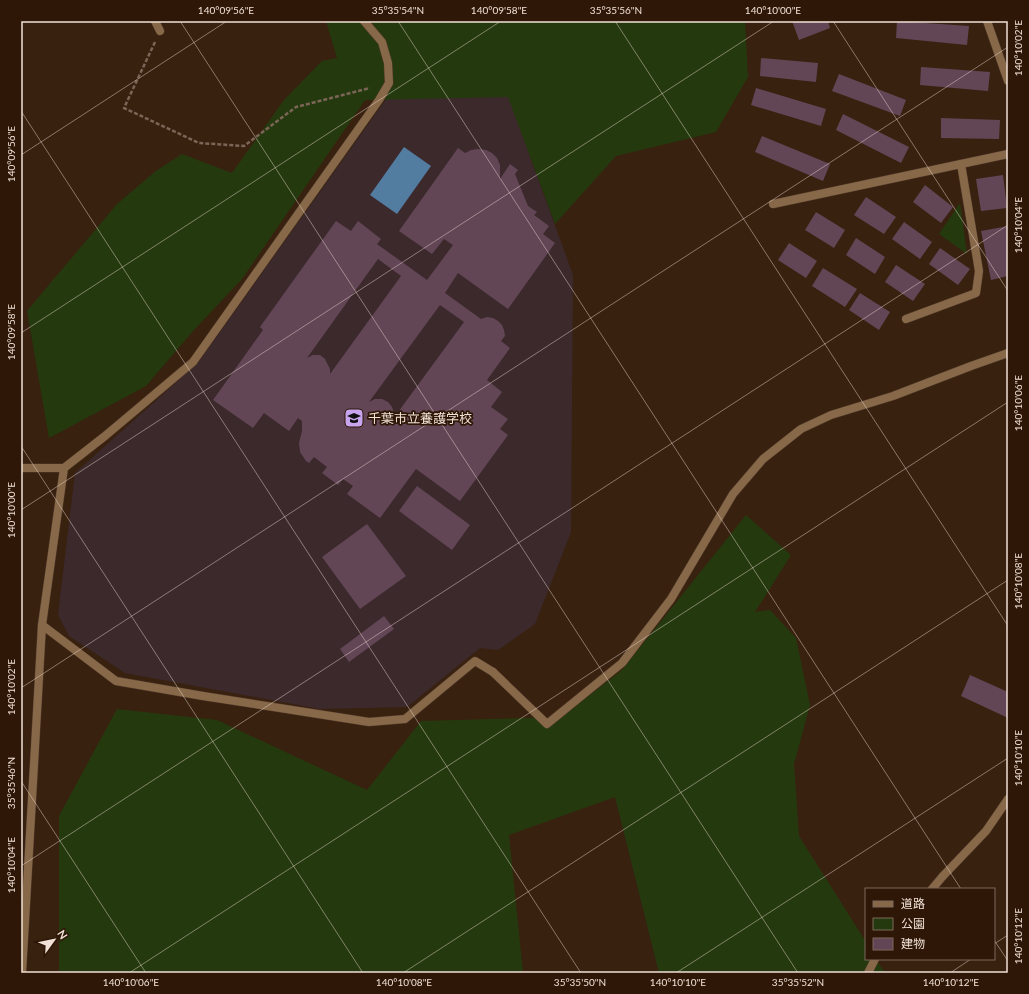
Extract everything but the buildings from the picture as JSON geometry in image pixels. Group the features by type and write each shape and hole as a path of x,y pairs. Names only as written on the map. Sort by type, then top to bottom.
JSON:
{"street":[{"path":"155,21 160,31"},
{"path":"21,468 64,468 105,436 193,362 379,100 388,83 388,63 382,42 364,21"},
{"path":"987,21 1008,81"},
{"path":"773,204 1008,154"},
{"path":"906,319 976,293 979,271 961,164"},
{"path":"42,626 116,681 369,722 405,719 474,661 493,672 547,724 622,663 670,599 733,494 763,459 802,429 832,414 893,396 1008,353"},
{"path":"22,973 42,626 64,468"},
{"path":"933,888 986,831 1008,799"},
{"path":"868,973 874,960"}],"path":[{"path":"160,31 124,108 198,143 244,146 296,107 388,83"}],"shaded area":[{"name":"千葉市立養護学校","path":"508,96 573,275 571,532 535,624 498,650 480,648 407,707 320,709 125,673 69,636 58,615 75,473 198,363 387,98"}],"green space":[{"path":"326,21 449,21 450,23 456,21 745,21 748,77 716,132 616,156 555,224 508,97 365,100 242,279 194,330 146,386 49,438 27,311 117,204 156,171 182,154 232,173 284,100 322,61 337,58"},
{"path":"960,203 967,254 939,234"},
{"path":"746,515 791,555 755,612 770,610 796,638 810,705 794,764 799,836 865,940 865,960 877,960 885,973 659,973 615,797 509,835 523,973 59,973 59,816 117,709 217,720 367,790 421,721 562,717 622,670"}],"water":[{"path":"404,147 431,166 397,214 370,195"}],"place":[{"name":"千葉市立養護学校","path":"354,418"}]}
